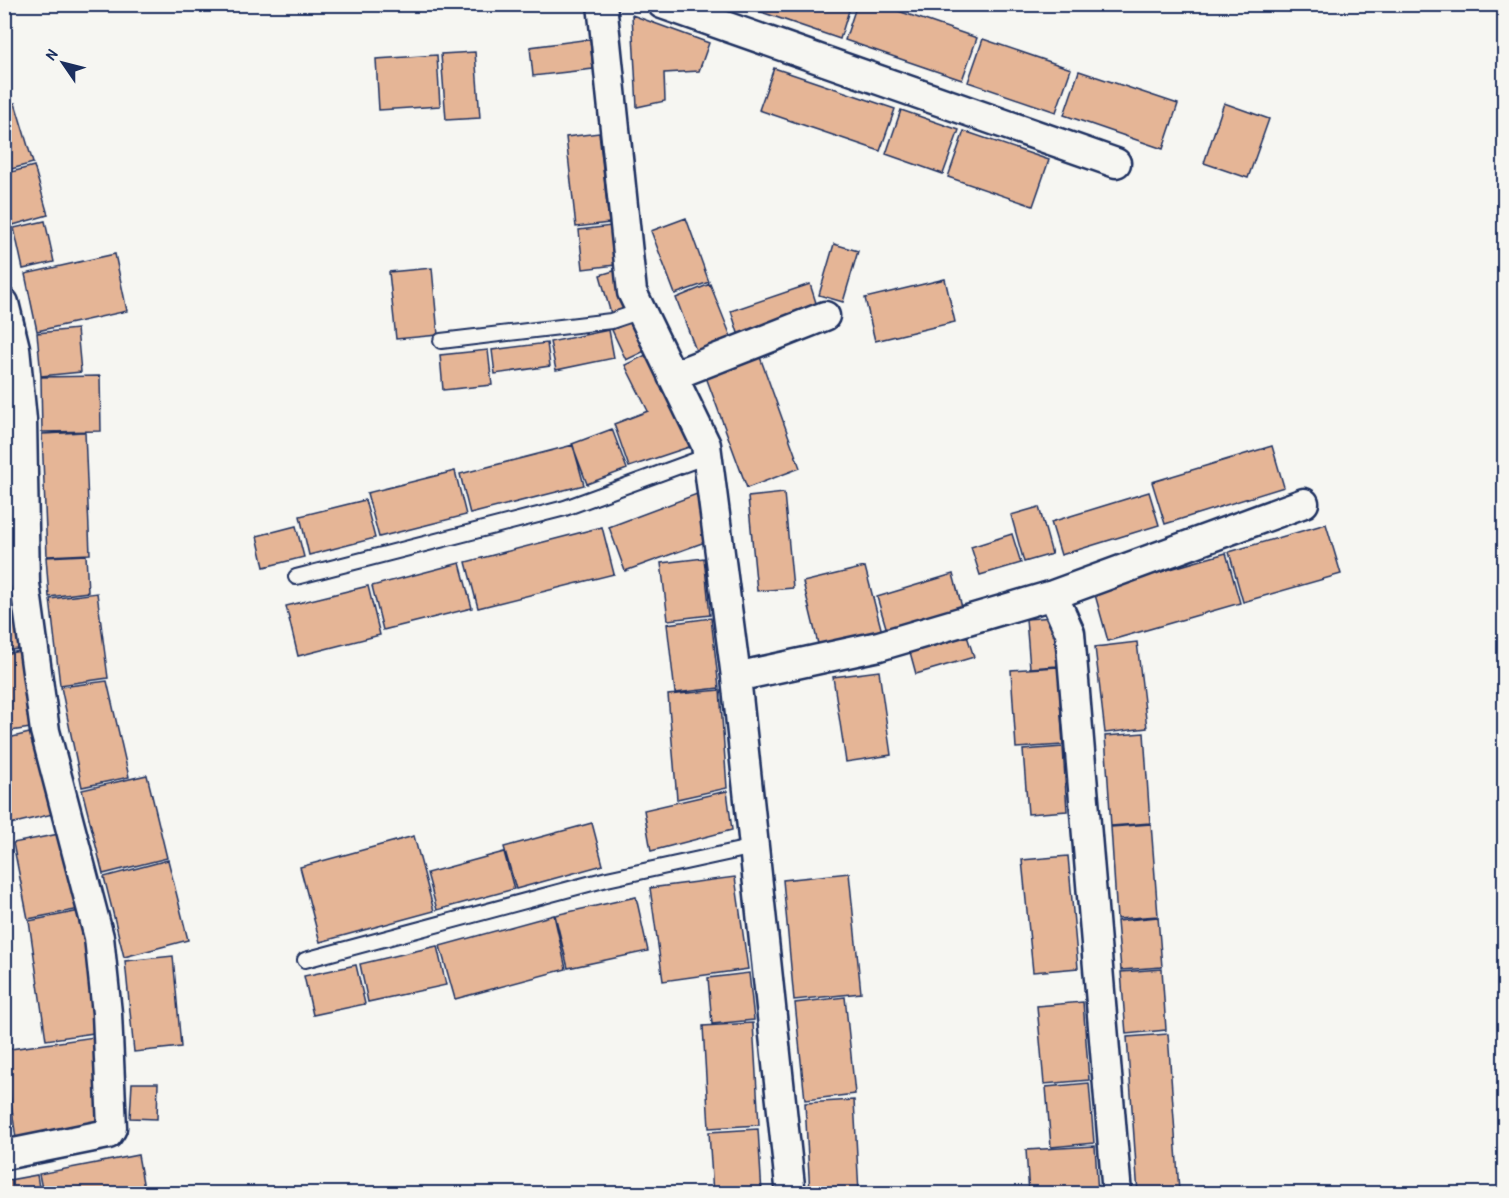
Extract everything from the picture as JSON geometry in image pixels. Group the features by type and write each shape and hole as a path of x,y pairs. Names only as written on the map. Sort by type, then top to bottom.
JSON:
{"street":[{"path":"602,4 632,292 706,445 736,677 790,1186"},
{"path":"662,4 1116,163"},
{"path":"4,303 15,348 22,420 25,584 45,731 99,937 107,1013 112,1128 108,1134 4,1155"},
{"path":"672,376 825,316"},
{"path":"736,677 879,646 1053,595 1304,503"},
{"path":"1053,595 1070,633 1117,1194"}],"lane":[{"path":"441,341 611,321 641,311"},
{"path":"296,577 566,508 707,456"},
{"path":"305,960 608,879 754,847"}],"building":[{"path":"738,4 851,4 840,39"},
{"path":"857,4 878,4 977,38 962,80 845,40"},
{"path":"632,15 709,43 699,71 664,73 665,101 637,107"},
{"path":"590,39 593,69 533,76 530,47"},
{"path":"983,39 1071,69 1056,112 968,82"},
{"path":"475,52 480,118 446,120 441,54"},
{"path":"437,55 440,106 379,110 376,59"},
{"path":"774,68 895,109 880,151 759,110"},
{"path":"1079,71 1178,104 1163,149 1064,115"},
{"path":"4,79 12,100 4,102"},
{"path":"15,103 33,163 4,171 4,106"},
{"path":"1224,103 1269,119 1248,178 1204,163"},
{"path":"901,110 959,130 943,174 886,154"},
{"path":"964,131 1049,160 1033,206 948,177"},
{"path":"599,133 609,223 576,227 566,137"},
{"path":"34,166 48,215 13,225 4,195 4,174"},
{"path":"686,218 709,282 675,294 651,231"},
{"path":"45,221 54,262 23,269 14,228"},
{"path":"611,226 615,265 583,269 579,230"},
{"path":"834,244 858,251 843,302 819,295"},
{"path":"115,254 127,311 37,331 25,274"},
{"path":"432,268 438,335 396,339 389,272"},
{"path":"617,270 629,308 611,314 600,275"},
{"path":"945,279 955,322 875,341 865,298"},
{"path":"710,284 732,339 697,353 676,298"},
{"path":"810,284 818,309 739,336 731,311"},
{"path":"633,320 647,350 626,360 612,330"},
{"path":"77,329 81,372 41,376 37,333"},
{"path":"609,330 614,358 556,370 550,342"},
{"path":"547,343 550,366 495,374 492,350"},
{"path":"488,350 492,385 443,390 440,355"},
{"path":"650,353 695,445 629,467 614,424 648,411 625,365"},
{"path":"760,357 800,468 747,488 706,377"},
{"path":"100,376 101,431 42,432 41,377"},
{"path":"612,429 627,469 587,484 572,444"},
{"path":"85,432 90,554 47,556 42,434"},
{"path":"18,433 20,516 4,517 4,434"},
{"path":"573,445 584,485 470,514 460,474"},
{"path":"1272,446 1284,487 1165,524 1152,482"},
{"path":"455,471 466,515 379,537 367,493"},
{"path":"1149,492 1159,525 1061,555 1051,522"},
{"path":"784,493 793,588 757,591 748,497"},
{"path":"697,494 705,542 625,571 609,527"},
{"path":"365,500 375,538 309,555 300,516"},
{"path":"1039,507 1052,554 1024,562 1011,515"},
{"path":"1326,524 1341,574 1243,602 1229,552"},
{"path":"296,526 304,557 264,567 257,536"},
{"path":"602,527 614,574 478,608 466,562"},
{"path":"1012,534 1021,563 980,575 971,547"},
{"path":"1226,553 1240,603 1108,641 1094,591"},
{"path":"86,555 88,592 49,597 46,557"},
{"path":"704,558 710,615 668,620 661,563"},
{"path":"460,563 472,608 383,630 372,586"},
{"path":"865,567 883,636 820,652 803,582"},
{"path":"953,574 963,611 888,634 877,597"},
{"path":"16,584 25,648 4,651 4,586"},
{"path":"368,586 380,635 298,656 286,606"},
{"path":"97,593 108,678 60,685 50,599"},
{"path":"1054,617 1057,666 1030,668 1026,619"},
{"path":"711,618 719,688 675,693 667,624"},
{"path":"967,636 974,657 916,674 910,652"},
{"path":"1137,642 1147,728 1105,733 1095,647"},
{"path":"26,650 37,727 4,732 4,654"},
{"path":"1058,667 1063,745 1016,748 1011,670"},
{"path":"879,671 891,755 846,762 833,677"},
{"path":"107,681 129,777 82,787 61,687"},
{"path":"720,690 727,788 677,799 668,695"},
{"path":"38,731 57,813 10,824 4,798 4,739"},
{"path":"1144,733 1150,823 1111,826 1105,736"},
{"path":"1063,747 1067,811 1028,814 1023,750"},
{"path":"147,775 167,858 103,874 82,790"},
{"path":"727,791 732,830 651,851 644,810"},
{"path":"592,823 603,865 516,889 504,847"},
{"path":"1151,824 1158,916 1117,919 1111,827"},
{"path":"64,833 80,909 28,919 13,843"},
{"path":"414,836 434,911 320,942 300,867"},
{"path":"504,852 514,889 437,910 427,873"},
{"path":"1068,856 1078,968 1033,972 1022,860"},
{"path":"168,860 188,940 124,957 104,877"},
{"path":"849,873 861,993 794,1000 783,880"},
{"path":"735,877 748,969 663,981 650,888"},
{"path":"636,897 648,951 568,968 555,915"},
{"path":"80,911 100,1032 46,1040 29,921"},
{"path":"554,915 566,969 455,999 440,946"},
{"path":"1158,917 1162,967 1121,970 1117,921"},
{"path":"437,946 446,985 368,1002 360,964"},
{"path":"173,956 181,1047 134,1052 125,961"},
{"path":"356,965 365,1004 313,1015 304,976"},
{"path":"1162,969 1166,1030 1126,1034 1121,972"},
{"path":"749,973 754,1020 712,1024 708,978"},
{"path":"845,997 855,1094 805,1100 795,1003"},
{"path":"1083,1002 1089,1080 1044,1084 1037,1006"},
{"path":"753,1023 759,1125 709,1128 703,1026"},
{"path":"1168,1034 1179,1191 1138,1194 1127,1037"},
{"path":"101,1036 103,1123 16,1139 4,1050"},
{"path":"132,1083 158,1083 157,1119 130,1118"},
{"path":"1089,1083 1094,1143 1051,1147 1046,1087"},
{"path":"854,1100 859,1193 810,1194 805,1103"},
{"path":"758,1129 762,1194 713,1194 709,1132"},
{"path":"1095,1146 1098,1194 1029,1194 1026,1150"},
{"path":"138,1155 145,1194 43,1194 39,1174"},
{"path":"37,1175 40,1194 4,1194 4,1181"}]}
